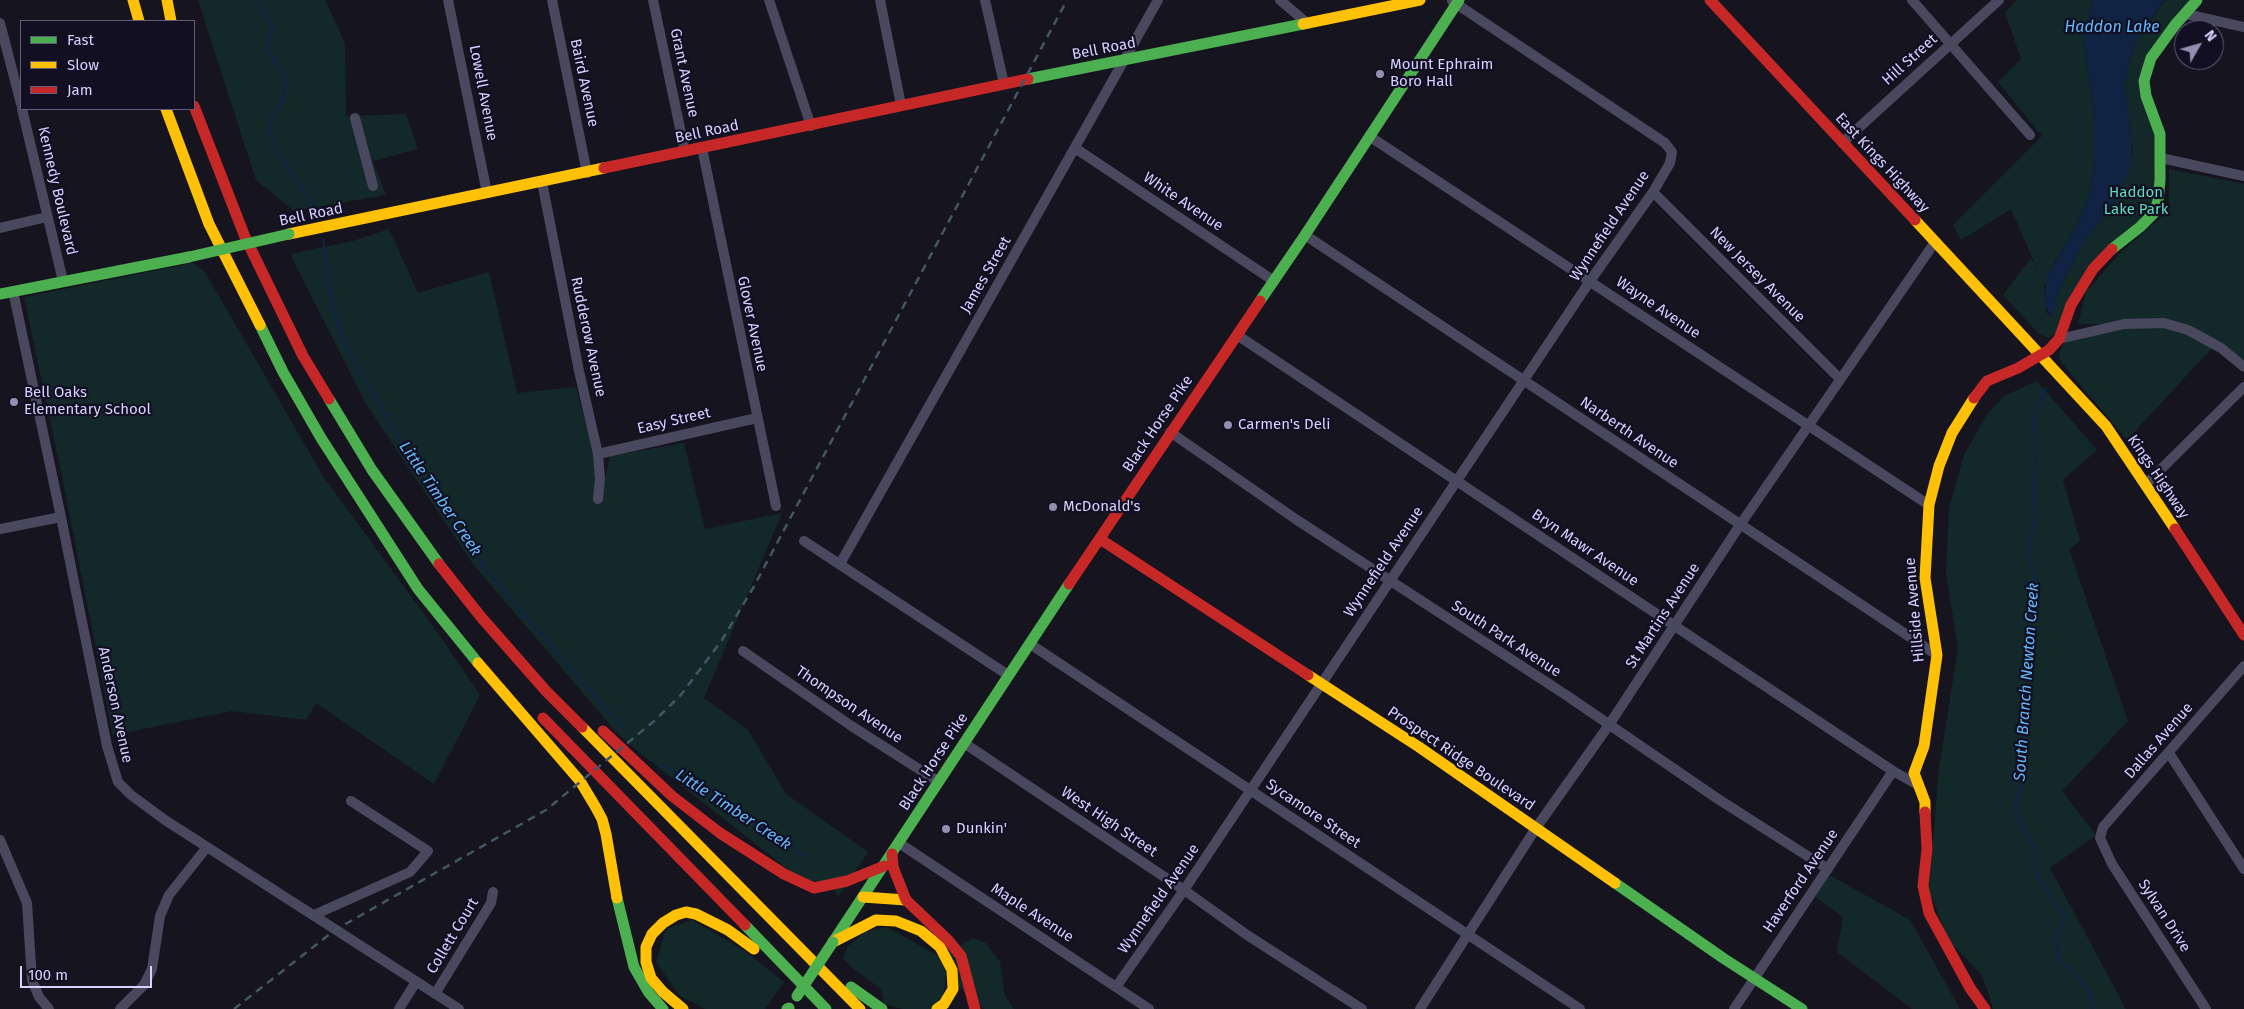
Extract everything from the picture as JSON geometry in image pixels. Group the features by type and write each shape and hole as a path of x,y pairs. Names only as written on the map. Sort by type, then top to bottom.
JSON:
{"main road":[{"path":"133,0 138,20"},
{"path":"166,0 171,20"},
{"name":"Bell Road","path":"0,294 811,126 901,105 1420,0"},
{"path":"1444,0 1456,1"},
{"name":"East Kings Highway","path":"1710,0 2037,351"},
{"path":"2059,339 2071,304 2093,269 2110,250 2140,227 2154,213 2158,201 2161,158 2160,134 2146,96 2144,80 2151,58 2175,25 2197,0"},
{"name":"Black Horse Pike","path":"833,942 1170,432 1305,235 1456,1"},
{"path":"195,109 222,184 274,299 323,392 372,470 409,524 481,617 552,696 860,1009"},
{"path":"166,110 209,224 253,315 321,438 424,596 457,639 580,781 596,806 606,834 616,893 634,967 649,994 663,1009"},
{"name":"Hillside Avenue","path":"1985,1009 1970,988 1929,913 1923,886 1927,849 1925,802 1914,773 1924,746 1936,655 1926,578 1926,532 1929,505 1939,466 1952,433 1976,394 1987,381 2018,368 2037,351 2050,350 2059,339"},
{"name":"Kings Highway","path":"2037,351 2106,426 2244,635"},
{"path":"368,512 466,635 533,708 825,1009"},
{"name":"Prospect Ridge Boulevard","path":"1100,539 1322,683 1802,1009"},
{"path":"481,617 672,796 720,833 784,874 814,888 847,881 884,866"},
{"path":"892,854 893,866 906,900 948,940 961,956 975,1009"},
{"path":"863,897 906,900"},
{"path":"683,1009 663,992 651,978 646,962 646,947 652,934 663,923 676,915 686,912 710,920 728,930 756,950 825,1009"},
{"path":"788,1009 833,942 876,920 896,921 921,931 940,947 952,970 953,989 944,1004 937,1009"},
{"path":"791,940 846,984 882,1009"}],"street":[{"name":"Lowell Avenue","path":"448,0 487,193"},
{"name":"Baird Avenue","path":"552,0 588,172"},
{"name":"Grant Avenue","path":"653,0 686,152"},
{"path":"769,0 811,126"},
{"path":"880,0 901,105"},
{"path":"985,0 1004,84"},
{"name":"James Street","path":"840,564 1126,60 1158,0"},
{"path":"1280,0 1308,24"},
{"path":"1912,0 2030,135"},
{"name":"Hill Street","path":"1842,143 1999,0"},
{"name":"Wynnefield Avenue","path":"1116,987 1184,890 1456,481 1525,382 1590,281 1653,192 1670,163 1672,152 1665,143 1456,1"},
{"path":"2186,14 2244,27"},
{"path":"0,23 20,100"},
{"name":"Kennedy Boulevard","path":"22,110 62,281"},
{"path":"355,118 373,186"},
{"name":"Wayne Avenue","path":"1370,136 1929,505"},
{"name":"Glover Avenue","path":"702,148 776,506"},
{"name":"White Avenue","path":"1075,148 1274,281"},
{"path":"2161,158 2244,176"},
{"name":"Rudderow Avenue","path":"542,182 579,371 598,454 600,479 598,499"},
{"name":"New Jersey Avenue","path":"1653,192 1840,379"},
{"path":"0,228 47,217"},
{"name":"Narberth Avenue","path":"1305,235 1936,655"},
{"name":"St Martins Avenue","path":"1420,1009 1536,828 1609,725 1740,525 1935,242"},
{"name":"Anderson Avenue","path":"12,291 61,517 107,746 116,776 131,795 165,820 459,1009"},
{"path":"2059,339 2124,324 2164,323 2188,330 2221,348 2244,367"},
{"name":"Bryn Mawr Avenue","path":"1237,335 1918,785"},
{"path":"2146,484 2244,387"},
{"name":"Easy Street","path":"598,454 758,418"},
{"name":"South Park Avenue","path":"1170,432 1297,520 1718,799 1828,869"},
{"path":"0,529 61,517"},
{"path":"804,540 1008,675"},
{"name":"Sycamore Street","path":"1030,644 1580,1009"},
{"name":"Thompson Avenue","path":"743,651 850,725 939,782"},
{"name":"Dallas Avenue","path":"2100,838 2103,827 2244,666"},
{"name":"West High Street","path":"964,743 1184,890 1247,935 1362,1009"},
{"path":"2169,753 2244,869"},
{"name":"Haverford Avenue","path":"1734,1009 1893,770"},
{"path":"314,916 410,872 428,851 352,801"},
{"name":"Sylvan Drive","path":"2100,838 2112,864 2206,1009"},
{"path":"0,840 26,903 32,980 39,997 49,1009"},
{"name":"Maple Avenue","path":"899,843 1149,1009"},
{"path":"120,1009 144,984 152,969 160,916 169,895 207,847"},
{"name":"Collett Court","path":"435,994 491,903 493,892"},
{"path":"399,1009 416,982"}],"green space":[{"path":"198,0 325,0 345,43 346,116 406,114 418,149 373,161 386,195 294,211 256,180"},
{"name":"Haddon Lake Park","path":"2016,0 2093,0 2083,36 2095,119 2095,162 2089,194 2079,221 2051,269 2044,286 2046,312 2052,317 2056,298 2068,272 2084,243 2118,197 2133,151 2125,86 2128,64 2136,41 2165,0 2190,0 2176,20 2174,20 2174,23 2145,66 2157,134 2152,212 2107,250 2057,333 2048,338 2039,334 2003,295 2031,258 2039,273 2011,209 1961,240 1953,225 2042,136 1998,82 2021,59 2005,13"},
{"path":"2169,169 2244,184 2244,360 2190,325 2078,324 2086,292 2119,254 2169,210"},
{"path":"389,229 418,293 489,272 517,393 576,387 603,487 610,456 684,443 705,529 782,513 704,698 748,730 786,794 868,852 838,897 832,884 799,878 617,733 473,564 366,404 290,254 353,241"},
{"path":"193,263 205,272 323,476 438,633 480,695 434,784 316,703 306,720 232,711 113,735 24,297"},
{"path":"2123,327 2163,327 2187,333 2212,348 2127,440 2061,362 2059,354 2063,344 2086,335"},
{"path":"2037,381 2097,450 2063,480 2080,541 2069,549 2128,721 2062,791 2096,835 2050,868 2126,1009 1993,1009 1982,975 1948,940 1929,890 1939,768 1958,648 1946,573 1949,508 1964,455 1988,413 2004,396"},
{"path":"1824,872 1910,920 1960,1009 1912,1009 1837,952 1843,917 1810,893"},
{"path":"692,920 745,951 784,982 765,1009 705,1009 679,995 656,962 666,929"},
{"path":"887,927 940,957 973,938 986,943 1000,962 1005,996 1014,1009 984,1009 946,976 943,999 932,1009 903,1009 884,1004 881,989 850,966 843,958 848,946 865,932"}],"water":[{"name":"Haddon Lake","path":"2093,0 2164,0 2136,41 2128,64 2125,86 2132,141 2131,166 2118,197 2084,243 2068,272 2056,298 2054,313 2051,316 2045,305 2046,279 2079,221 2089,194 2095,162 2095,119 2083,36"}],"waterway":[{"name":"Little Timber Creek","path":"259,0 273,30 268,39 266,49 284,73 286,82 282,101 272,116 270,133 278,152 314,205 319,218"},
{"name":"Little Timber Creek","path":"323,239 332,305 345,345 410,458 430,490 491,576 621,726"},
{"name":"South Branch Newton Creek","path":"2046,388 2033,418 2036,445 2034,502 2036,515 2028,553 2034,575 2030,598 2031,617 2022,739 2024,777 2015,807 2021,826 2035,849 2037,876 2066,917 2057,933 2058,960 2076,974 2090,993 2093,1009"},
{"name":"Little Timber Creek","path":"661,764 742,814 804,856"}],"railway":[{"path":"234,1009 335,930 546,810 653,722 680,696 722,640 753,588 1067,0"}],"traffic: fast":[{"path":"1260,301 1459,0"},
{"path":"2112,249 2140,227 2154,213 2158,201 2160,180 2160,134 2146,96 2144,81 2151,58 2175,25 2197,0"},
{"path":"1028,79 1303,24"},
{"path":"189,257 289,234"},
{"path":"0,294 189,257"},
{"path":"260,325 283,372 321,438 418,589 478,663"},
{"path":"329,399 372,470 439,564"},
{"path":"833,942 1069,584"},
{"path":"1615,883 1723,958 1802,1009"},
{"path":"617,898 634,967 649,993 663,1009"},
{"path":"745,925 826,1009"},
{"path":"797,996 833,942"},
{"path":"851,987 882,1009"}],"traffic: slow":[{"path":"133,0 139,20"},
{"path":"167,0 171,20"},
{"path":"1303,24 1420,0"},
{"path":"166,110 209,224 260,325"},
{"path":"289,234 604,168"},
{"path":"1915,220 2106,426 2175,529"},
{"path":"1925,812 1925,802 1914,773 1924,746 1937,655 1925,578 1929,505 1939,466 1952,433 1974,398"},
{"path":"478,663 580,781 595,806 602,819 606,834 617,898"},
{"path":"1308,675 1419,747 1615,883"},
{"path":"582,727 860,1009"},
{"path":"863,897 906,900"},
{"path":"683,1009 663,992 651,978 646,962 646,947 652,934 663,923 676,915 686,912 696,914 728,930 754,949"},
{"path":"833,942 876,920 896,921 921,931 940,947 952,970 953,989 944,1004 937,1009"}],"traffic: jam":[{"path":"1710,0 1915,220"},
{"path":"604,168 1028,79"},
{"path":"195,109 245,237 303,356 329,399"},
{"path":"1974,398 1987,381 2018,368 2049,350 2059,339 2071,305 2093,269 2112,249"},
{"path":"1069,584 1260,301"},
{"path":"2175,529 2244,635"},
{"path":"1100,539 1308,675"},
{"path":"439,564 481,617 546,691 582,727"},
{"path":"543,718 745,925"},
{"path":"603,731 672,796 720,833 784,874 814,888 847,881 884,866"},
{"path":"1925,812 1927,849 1923,886 1929,913 1970,988 1985,1009"},
{"path":"892,854 893,867 906,900 948,940 961,956 975,1009"}],"place":[{"name":"Mount Ephraim Boro Hall","path":"1380,74"},
{"name":"Bell Oaks Elementary School","path":"14,402"},
{"name":"Carmen's Deli","path":"1228,425"},
{"name":"McDonald's","path":"1053,507"},
{"name":"Dunkin'","path":"946,829"}]}
